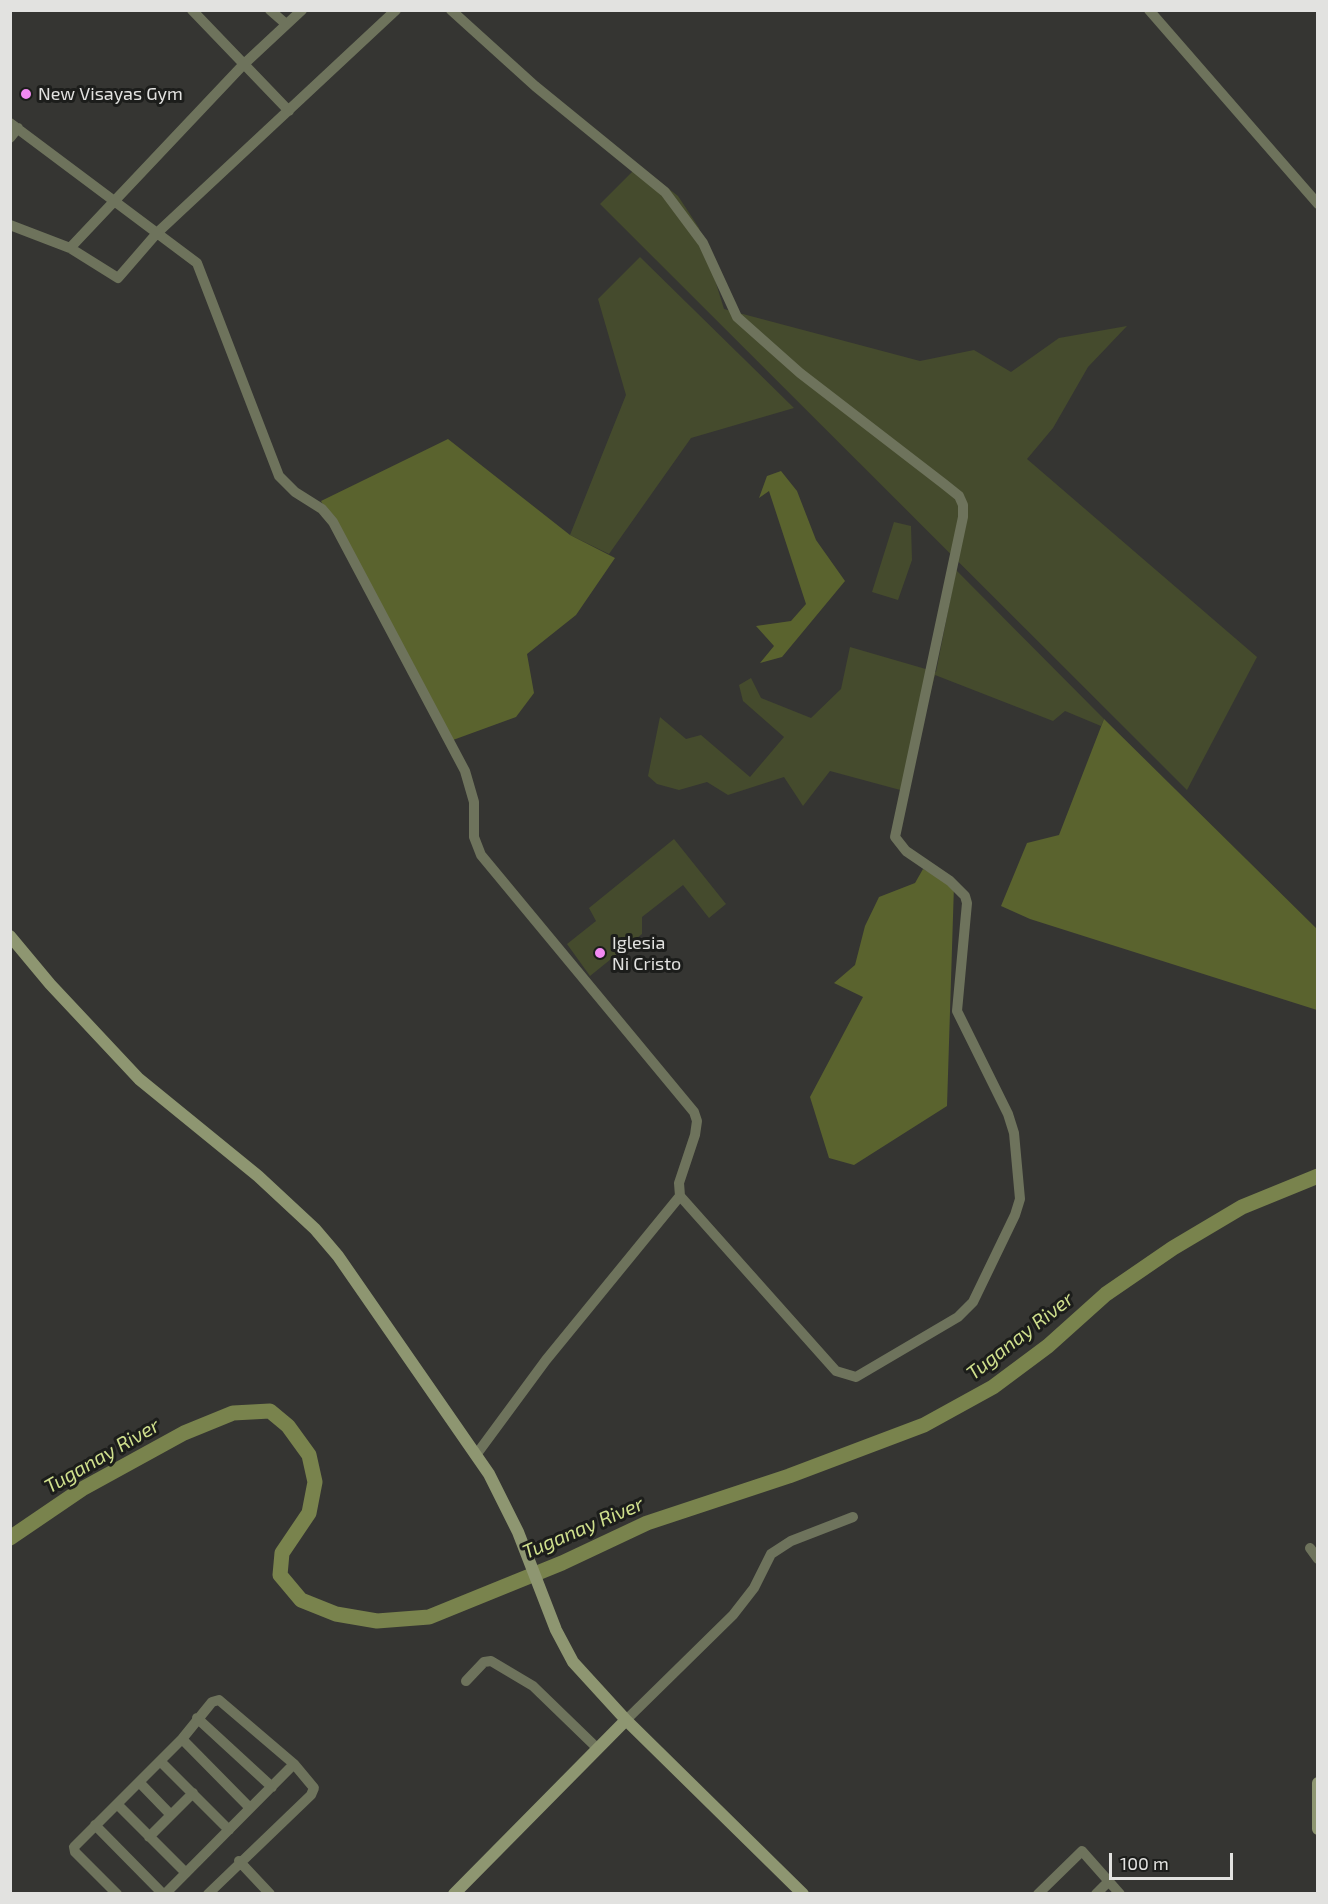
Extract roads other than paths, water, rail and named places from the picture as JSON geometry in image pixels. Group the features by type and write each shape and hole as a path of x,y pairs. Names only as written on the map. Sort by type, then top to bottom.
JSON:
{"street":[{"path":"192,10 289,111"},
{"path":"270,10 286,24"},
{"path":"70,248 243,65 302,10"},
{"path":"10,225 70,248 118,278 157,233 396,10"},
{"path":"10,138 14,125 197,263 279,476 295,492 322,509 333,522 465,771 474,802 474,837 481,855 694,1112 697,1121 695,1135 679,1183 680,1196 836,1371 856,1377 966,1310 980,1290 1016,1215 1020,1199 1014,1133 1000,1092 957,1011 967,903 959,888 915,858 896,837 961,528 963,504 959,496 800,373 737,317 703,243 687,219 664,192 535,86 451,10"},
{"path":"1149,10 1317,204"},
{"path":"10,936 50,984 139,1079 258,1176 315,1229 363,1287 476,1455 509,1513 548,1612 573,1662 626,1720 803,1893"},
{"path":"476,1455 546,1360 680,1196"},
{"path":"454,1893 733,1615 754,1588 771,1554 791,1541 853,1517"},
{"path":"1310,1548 1317,1559"},
{"path":"466,1681 484,1662 491,1661 533,1686 597,1748"},
{"path":"117,1893 74,1850 77,1842 182,1739 212,1702 221,1701 294,1764 312,1782 313,1792 208,1893"},
{"path":"197,1718 272,1787"},
{"path":"182,1739 250,1808"},
{"path":"160,1761 229,1830"},
{"path":"95,1825 164,1893 294,1764"},
{"path":"139,1782 171,1815"},
{"path":"1317,1784 1317,1829"},
{"path":"149,1837 193,1793"},
{"path":"117,1804 186,1873"},
{"path":"1038,1893 1082,1851 1120,1893"},
{"path":"239,1862 270,1893"},
{"path":"1096,1893 1109,1881"}],"waterway":[{"name":"Tuganay River","path":"10,1538 82,1489 184,1433 233,1413 270,1411 288,1426 309,1455 315,1482 309,1513 282,1553 280,1575 301,1600 336,1614 377,1621 429,1617 562,1563 647,1523 789,1476 924,1425 993,1387 1048,1346 1106,1294 1173,1248 1242,1207 1318,1176"}],"place":[{"name":"New Visayas Gym","path":"26,94"},
{"name":"Iglesia Ni Cristo","path":"600,953"}]}
